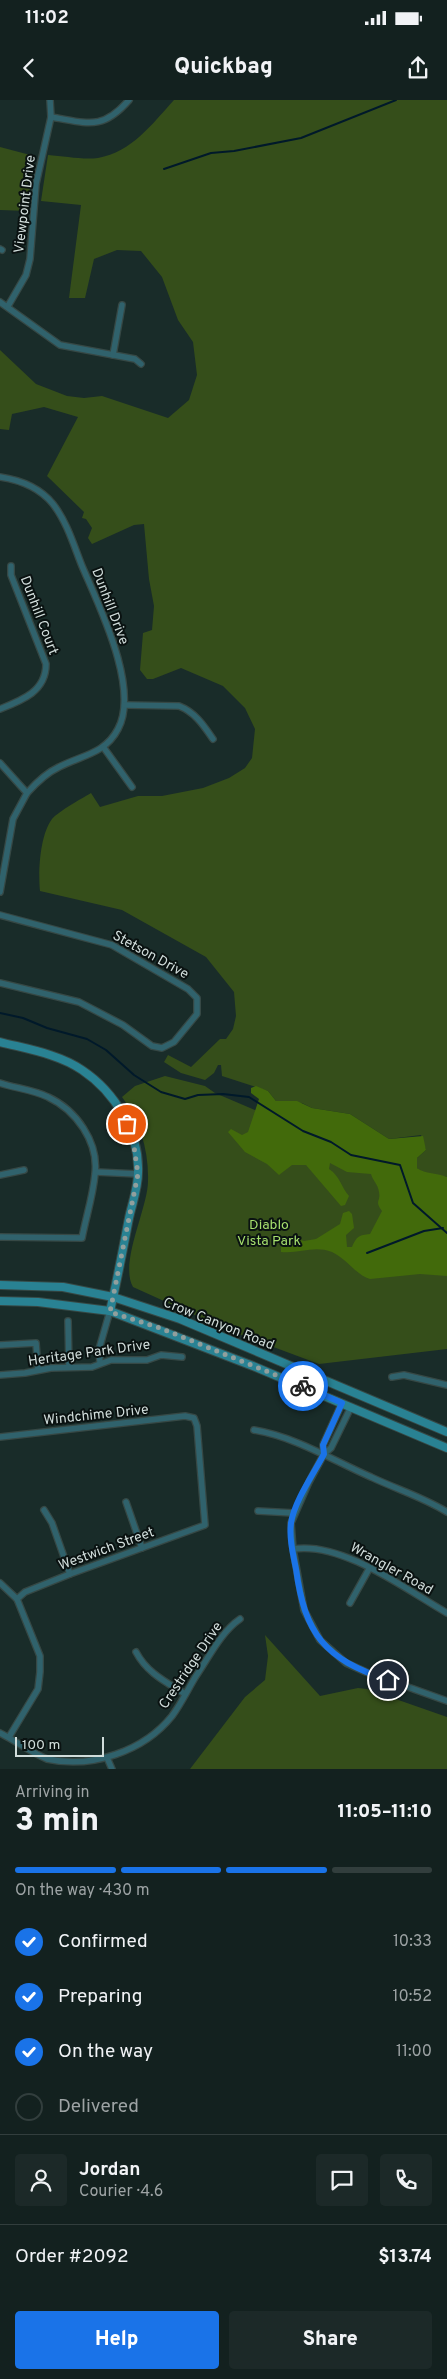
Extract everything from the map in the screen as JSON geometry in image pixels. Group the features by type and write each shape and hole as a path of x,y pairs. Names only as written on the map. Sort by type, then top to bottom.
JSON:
{"main road":[{"path":"0,1042 64,1060 82,1070 98,1082 116,1103 127,1124 133,1140 138,1174 110,1312"},
{"name":"Crow Canyon Road","path":"0,1285 64,1287 113,1297 180,1319 447,1432"},
{"name":"Crow Canyon Road","path":"0,1301 38,1302 110,1312 185,1338 447,1448"}],"street":[{"name":"Viewpoint Drive","path":"8,306 26,275 30,259 36,184 51,117 50,100"},
{"path":"51,117 94,123 103,122 116,114 129,100"},
{"path":"0,302 60,345 84,352 135,359 141,364"},
{"path":"113,355 122,305"},
{"name":"Dunhill Drive","path":"0,477 31,486 41,493 58,512 110,631 118,659 125,705 118,729 104,748"},
{"name":"Dunhill Court","path":"0,709 30,695 42,684 46,676 46,664 11,575 11,566"},
{"path":"125,705 179,706 188,709 213,739"},
{"path":"0,892 13,819 26,793 58,767 104,748 132,787"},
{"path":"0,762 26,793"},
{"name":"Stetson Drive","path":"0,916 112,944 188,989 197,998 197,1014 174,1042 162,1048 152,1046 123,1025 79,1002 0,984"},
{"path":"0,1083 48,1097 69,1110 83,1128 93,1148 96,1172 82,1238 0,1237"},
{"path":"0,1175 24,1170"},
{"path":"96,1172 138,1174"},
{"path":"100,1362 100,1349 110,1312"},
{"path":"68,1321 69,1366"},
{"path":"0,1345 36,1343 38,1370"},
{"name":"Heritage Park Drive","path":"0,1375 69,1366 82,1368 100,1362 147,1360 169,1354 182,1357"},
{"path":"392,1377 404,1376 447,1385"},
{"path":"324,1454 323,1445 342,1403"},
{"path":"350,1407 331,1448 324,1454 294,1513 291,1523 292,1549 304,1610 310,1625 332,1652 361,1670 447,1701"},
{"name":"Windchime Drive","path":"0,1437 185,1416 194,1418 197,1426 205,1525"},
{"path":"254,1430 270,1433 324,1454 372,1478 428,1501 447,1512"},
{"path":"126,1502 142,1548"},
{"path":"44,1510 52,1523 70,1574"},
{"path":"258,1511 294,1513"},
{"name":"Westwich Street","path":"17,1599 26,1592 70,1574 205,1525"},
{"name":"Wrangler Road","path":"292,1549 314,1548 332,1551 369,1569 447,1613"},
{"path":"350,1603 369,1569"},
{"path":"0,1583 17,1599 40,1656 38,1688 8,1737"},
{"name":"Crestridge Drive","path":"0,1733 29,1751 49,1760 71,1764 91,1764 108,1760 130,1751 151,1737 172,1715 232,1625 240,1619"},
{"path":"136,1652 142,1664 158,1678 185,1694"},
{"path":"108,1760 112,1769"}],"green space":[{"path":"174,100 447,100 447,1177 422,1172 417,1168 417,1158 426,1150 421,1135 389,1139 350,1114 312,1108 302,1103 276,1101 268,1091 222,1076 221,1065 218,1065 214,1073 205,1080 181,1073 164,1062 168,1055 191,1067 220,1039 226,1039 233,1029 236,1016 234,992 206,957 122,910 40,891 39,874 45,834 52,819 70,805 91,793 100,807 138,796 162,796 203,788 229,778 245,768 252,758 255,729 245,708 223,686 181,668 153,679 147,679 140,670 143,633 152,630 154,606 149,579 144,524 134,525 92,544 88,538 92,528 86,519 82,518 84,512 47,476 78,417 44,407 12,414 9,430 0,429 0,350 36,384 67,396 84,398 102,396 168,418 189,400 197,375 193,342 178,320 162,277 141,251 117,250 94,259 85,298 69,298 81,205 41,201 48,155 86,159 110,155 121,150 140,136"},
{"path":"0,147 34,156 27,211 0,210"},
{"name":"Diablo Vista Park","path":"165,1076 205,1086 215,1093 447,1192 447,1349 319,1364 228,1330 133,1287 129,1264 147,1192 148,1170 142,1137 134,1116 122,1097 135,1086"},
{"path":"256,1086 268,1091 276,1101 297,1101 312,1108 350,1114 389,1139 423,1136 426,1150 417,1158 417,1168 447,1177 447,1276 420,1274 370,1279 360,1274 332,1252 313,1249 281,1252 281,1246 296,1239 304,1241 316,1239 340,1224 343,1213 349,1211 352,1214 354,1228 346,1235 347,1247 352,1247 355,1240 359,1237 370,1234 382,1211 378,1203 378,1189 371,1174 347,1172 330,1163 329,1169 336,1175 349,1196 345,1205 341,1206 306,1165 292,1165 279,1175 267,1164 245,1152 228,1132 231,1129 242,1135 248,1132 259,1099 251,1093 251,1088"},
{"path":"265,1635 320,1696 358,1688 367,1689 447,1717 447,1769 190,1769 245,1697 265,1680 268,1656"}],"waterway":[{"path":"164,169 211,153 234,151 301,138 396,100"},
{"path":"0,1013 23,1018 47,1028 87,1039 106,1050 134,1075 161,1092 185,1099 198,1095 223,1094 249,1097 303,1131 331,1142 351,1155 400,1165 413,1203 447,1233"},
{"path":"367,1253 424,1231 443,1228"}],"way so far":[{"path":"127,1124 133,1140 138,1174 110,1312 160,1328 303,1386"}],"route":[{"path":"303,1386 342,1403 323,1445 324,1454 294,1513 291,1523 292,1549 304,1610 310,1625 320,1640 332,1652 346,1663 388,1680"}]}
